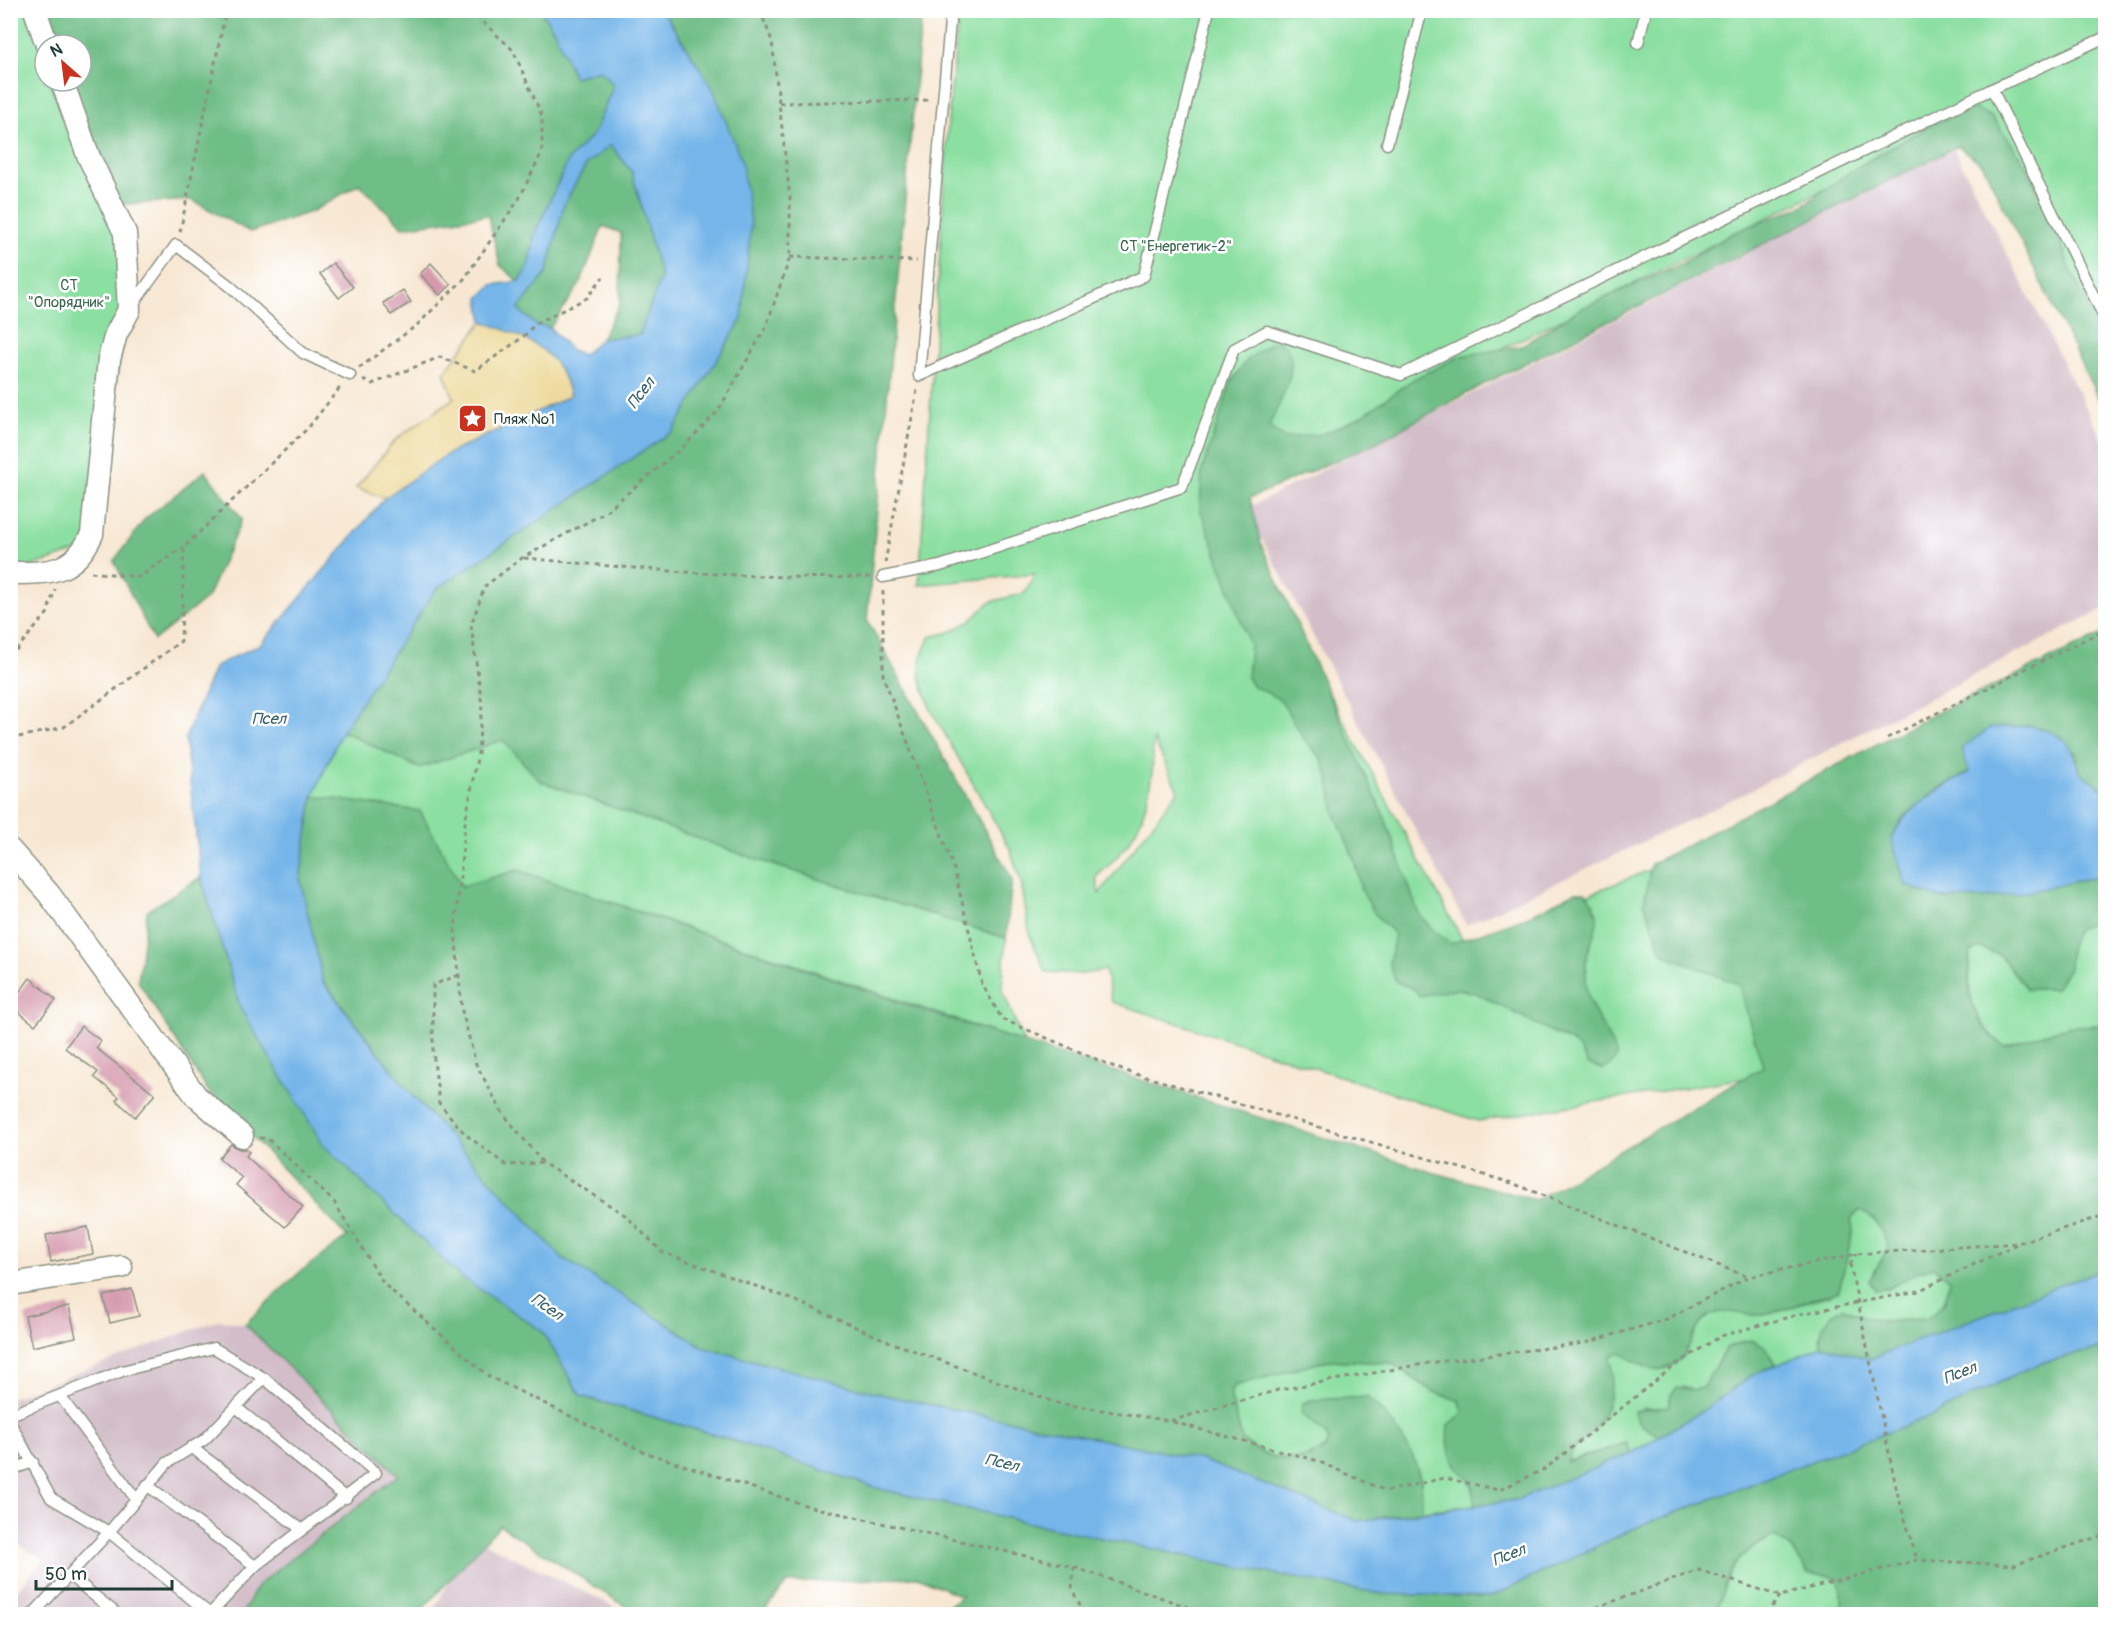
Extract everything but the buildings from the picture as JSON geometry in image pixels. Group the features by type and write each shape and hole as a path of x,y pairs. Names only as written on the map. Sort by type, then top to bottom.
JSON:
{"street":[{"path":"35,10 42,33"},
{"path":"10,573 61,569 74,562 85,549 92,534 109,359 116,334 129,310 125,233 88,155 66,93"},
{"path":"10,850 49,894 196,1096 242,1136"},
{"path":"10,1284 122,1267"}],"lane":[{"path":"951,10 919,376 1144,276 1209,10"},
{"path":"1387,144 1422,10"},
{"path":"1638,43 1646,10"},
{"path":"883,577 940,566 1182,487 1234,349 1267,331 1401,375 1992,89 2106,37"},
{"path":"1992,89 2106,321"},
{"path":"129,310 176,245 230,286 303,353 350,375"},
{"path":"10,1415 122,1371 214,1348 264,1378 376,1473 255,1566 211,1614 109,1532 51,1498 10,1422"},
{"path":"33,1614 109,1532 135,1498 167,1463 204,1440 264,1378"},
{"path":"60,1396 135,1498"},
{"path":"236,1407 346,1498"},
{"path":"191,1447 301,1529"},
{"path":"10,1470 33,1462"},
{"path":"147,1485 255,1566"},
{"path":"69,1575 117,1614"}],"path":[{"path":"176,245 226,10"},
{"path":"10,657 47,614 61,569 139,578 184,547 308,428 350,375 417,325 464,279 519,199 542,152 542,116 513,50 470,10"},
{"path":"760,10 772,41 790,198 790,256 766,327 718,411 648,478 604,513 522,558 485,586 471,625 482,705 478,753 465,823 455,930 462,1011 476,1064 502,1112 543,1163 625,1215 662,1252 794,1300 890,1342 1057,1403 1170,1421 1315,1460 1386,1491 1445,1478 1499,1490 1545,1469 1678,1363 1721,1336 1800,1314 1918,1290 2018,1244 2106,1215"},
{"path":"779,103 943,100"},
{"path":"790,256 929,261"},
{"path":"350,375 372,384 440,357 475,371 523,337 535,324 587,298 603,277"},
{"path":"919,376 883,577 883,675 954,869 982,984 1002,1019 1122,1071 1512,1183 1748,1277"},
{"path":"10,739 64,727 181,641 184,547"},
{"path":"522,558 683,573 811,579 883,577"},
{"path":"1887,738 2106,628"},
{"path":"459,975 433,985 431,1013 439,1103 465,1134 506,1165 543,1163"},
{"path":"242,1136 267,1138 334,1202 384,1284 488,1376 644,1452 789,1500 1074,1567 1208,1614"},
{"path":"1170,1421 1278,1390 1429,1363 1585,1343 1667,1319 1748,1277 1856,1254 2018,1244"},
{"path":"1856,1254 1850,1264 1897,1492 1917,1560"},
{"path":"1579,1614 1699,1570 1780,1596 1917,1560 2014,1565 2106,1534"},
{"path":"1074,1567 1072,1590 1085,1614"},
{"path":"1767,1614 1780,1596"}],"shaded area":[{"path":"1953,148 2105,445 2105,608 1721,805 1466,925 1246,509"},
{"path":"218,1320 245,1324 398,1475 258,1585 242,1614 11,1614 10,1599 44,1560 11,1540 11,1398"},
{"path":"474,1538 630,1614 431,1614"}],"green space":[{"name":"СТ \"Опорядник\"","path":"10,11 36,11 40,33 33,33 33,93 54,93 113,205 129,310 85,549 10,573"},
{"path":"36,11 541,11 554,30 574,77 601,70 614,84 594,133 569,159 535,233 530,263 519,282 500,265 488,215 403,227 359,184 313,211 250,232 192,200 113,205 54,93 93,93 93,33 40,33"},
{"path":"663,11 922,11 867,620 1012,879 1006,938 755,859 540,781 503,740 419,768 342,731 435,590 673,431 712,87"},
{"name":"СТ \"Енергетик-2\"","path":"959,11 2105,11 2105,356 1979,113 1218,489 1465,944 1707,847 1782,1072 1478,1121 1112,1002 1105,970 1082,974 1046,972 1030,936 1021,882 1010,849 930,708 920,677 921,656 930,637 950,632 970,621 990,602 1025,593 1035,574 919,585 948,121","holes":["1154,740 1178,791 1099,894 1096,877 1120,854 1136,831 1141,818 1152,772"]},
{"path":"1973,108 1992,117 2021,157 2054,219 2068,264 2105,340 2105,412 1983,165 1958,146 1488,382 1373,444 1250,498 1261,544 1385,818 1418,912 1430,927 1450,944 1529,916 1575,892 1585,892 1596,909 1597,917 1586,959 1586,984 1591,1003 1617,1057 1603,1070 1588,1064 1578,1047 1571,1042 1476,993 1458,989 1420,996 1414,989 1396,982 1389,963 1395,935 1375,914 1361,889 1354,859 1335,814 1328,775 1321,758 1304,739 1280,699 1253,686 1247,678 1250,646 1200,509 1202,470 1231,382 1248,359 1271,343 1281,342 1288,350 1291,371 1269,427 1284,438 1323,434 1362,416 1412,380 1460,356 1521,346 1578,310 1681,264 1733,233 1802,206 1854,169 1930,125"},
{"path":"611,145 632,172 661,277 640,335 601,339 620,303 621,233 603,226 580,284 550,328 535,324 518,309 547,273 564,204 586,165"},
{"path":"205,471 242,519 207,598 154,640 114,561 145,519"},
{"path":"2105,633 2105,790 2079,772 2076,753 2033,726 1990,728 1969,772 1933,792 1902,819 1891,838 1906,885 1943,899 1972,898 2073,882 2105,874 2105,936 2101,925 2093,922 2078,928 2070,945 2069,968 2056,989 2027,989 2000,955 1981,948 1970,952 1969,979 1977,1016 1993,1037 2004,1046 2071,1026 2105,1025 2105,1268 1870,1359 1822,1346 1822,1328 1832,1314 1843,1308 1887,1321 1927,1319 1945,1302 1950,1280 1934,1267 1891,1287 1875,1290 1869,1281 1889,1247 1874,1220 1858,1211 1851,1220 1853,1231 1839,1291 1767,1314 1724,1312 1711,1315 1698,1328 1679,1361 1661,1369 1639,1364 1619,1353 1609,1357 1612,1375 1610,1394 1604,1413 1594,1429 1578,1444 1567,1462 1626,1443 1632,1453 1516,1500 1474,1505 1471,1484 1454,1463 1449,1449 1449,1425 1463,1413 1460,1401 1432,1391 1391,1363 1329,1360 1234,1386 1230,1394 1242,1440 1264,1454 1283,1459 1309,1456 1317,1453 1329,1442 1325,1433 1302,1414 1303,1403 1312,1400 1367,1397 1376,1405 1400,1434 1412,1456 1421,1483 1422,1511 1357,1521 1202,1460 892,1397 705,1348 562,1258 411,1094 323,981 300,879 313,796 420,811 462,886 518,870 937,1015 1435,1173 1536,1200 1763,1067 1738,984 1663,954 1644,903 1651,864 1928,717"},
{"path":"342,731 419,768 503,740 541,781 755,859 1006,938 1002,989 1024,1043 518,870 462,887 420,812 313,796"},
{"path":"201,877 241,1010 461,1277 542,1331 581,1396 719,1436 880,1489 1030,1523 1254,1570 1383,1594 1491,1597 1637,1527 1931,1416 2040,1363 2105,1347 2105,1614 1847,1614 1843,1609 1839,1578 1808,1573 1791,1548 1774,1536 1749,1551 1735,1564 1717,1610 1713,1614 939,1614 961,1596 918,1577 787,1583 762,1614 637,1614 500,1525 418,1614 242,1614 258,1585 398,1475 245,1324 300,1272 347,1237 206,1088 138,981 147,911"},
{"path":"2093,922 2101,925 2105,936 2105,1025 2071,1026 2004,1046 1984,1027 1977,1016 1970,992 1970,951 1981,948 2000,955 2027,989 2069,968 2070,945 2078,928"},
{"path":"1858,1211 1874,1220 1889,1247 1869,1281 1886,1290 1924,1268 1934,1267 1950,1280 1946,1297 1932,1315 1927,1319 1887,1321 1868,1318 1843,1308 1819,1337 1822,1346 1777,1365 1765,1347 1744,1341 1726,1348 1704,1386 1693,1390 1683,1387 1671,1395 1669,1406 1659,1409 1644,1408 1641,1424 1660,1436 1632,1453 1626,1443 1567,1462 1570,1452 1595,1427 1609,1357 1619,1353 1648,1368 1672,1364 1686,1351 1699,1326 1713,1314 1725,1311 1752,1315 1767,1314 1830,1296 1853,1231 1851,1220"},
{"path":"1751,1340 1765,1347 1777,1365 1751,1376 1704,1410 1660,1436 1637,1420 1634,1411 1669,1406 1671,1395 1677,1387 1693,1390 1704,1386 1726,1348"},
{"path":"1329,1360 1391,1363 1432,1391 1460,1401 1463,1413 1449,1425 1455,1464 1469,1478 1475,1496 1474,1505 1422,1511 1421,1479 1367,1398 1312,1400 1303,1403 1302,1414 1325,1433 1329,1442 1317,1453 1309,1456 1292,1459 1275,1457 1261,1453 1242,1440 1230,1394 1234,1386"},
{"path":"1774,1536 1791,1548 1808,1573 1840,1578 1843,1609 1847,1614 1713,1614 1717,1610 1735,1564 1749,1551"}],"sand":[{"name":"Пляж №1","path":"483,321 526,339 549,355 565,379 570,396 448,454 385,498 356,488 395,440 454,398 444,373"}],"water":[{"name":"Псел","path":"541,11 663,11 712,87 741,159 751,223 742,319 673,431 435,590 342,731 313,796 300,879 323,982 411,1094 562,1258 705,1348 892,1397 1202,1460 1357,1521 1516,1500 1632,1453 1704,1410 1751,1376 1822,1346 1870,1359 2105,1268 2105,1347 2040,1363 1931,1416 1637,1527 1491,1597 1383,1594 1254,1570 1030,1523 880,1489 719,1436 581,1396 542,1331 461,1277 324,1146 241,1010 201,877 185,738 215,666 261,644 385,498 448,454 570,396 558,366 549,356 526,340 483,321 479,298 492,285 520,281 530,263 535,233 569,159 594,133 614,85 600,70 574,77 554,30","holes":["611,145 632,172 661,277 640,335 601,339 583,355 571,350 550,328 535,324 518,309 547,273 564,204 586,165"]},
{"path":"2033,726 2052,732 2065,741 2074,753 2079,772 2105,790 2105,874 2026,892 1985,898 1941,898 1906,885 1891,838 1898,826 1925,800 1969,772 1962,748 1990,728"}],"place":[{"name":"Пляж №1","path":"473,419"}]}
